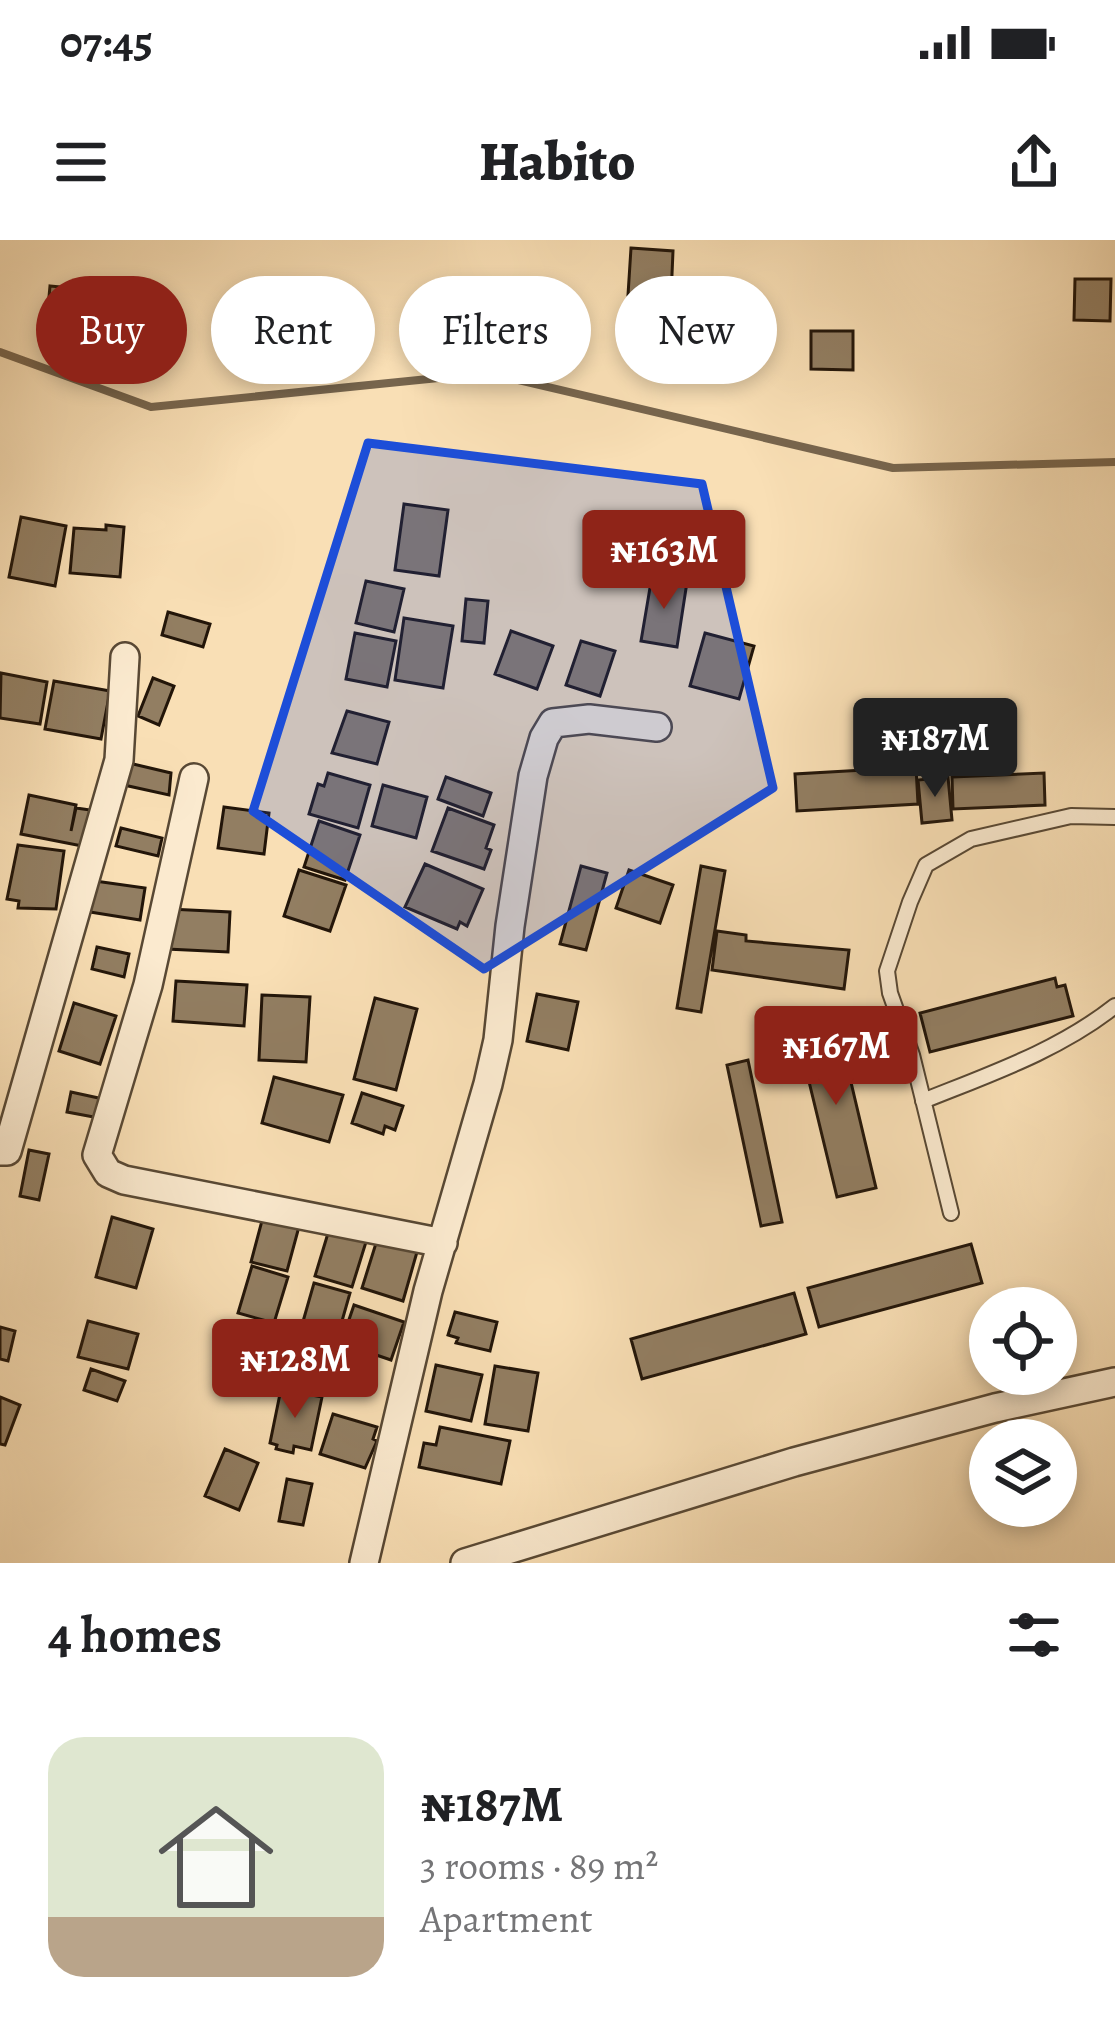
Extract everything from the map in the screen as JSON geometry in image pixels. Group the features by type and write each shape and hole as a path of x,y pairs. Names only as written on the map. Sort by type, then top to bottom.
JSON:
{"street":[{"path":"0,1151 7,1151 119,760 125,657"},
{"path":"364,1563 409,1367 498,1040 509,926 533,776 544,738 554,723 568,719 657,727"},
{"path":"194,778 148,985 97,1155 102,1167 124,1180 442,1243"},
{"path":"465,1563 794,1462 995,1408 1115,1382"}],"lane":[{"path":"951,1213 887,971 926,865 971,839 1071,816 1115,817"},
{"path":"923,1101 1022,1061 1090,1026 1115,1006"}],"highlighted area":[{"path":"368,443 702,484 773,788 484,969 253,811"}],"building":[{"path":"631,248 673,251 672,276 629,276"},
{"path":"1075,279 1111,279 1110,321 1074,320"},
{"path":"811,331 853,331 853,370 811,369"},
{"path":"404,504 448,510 439,576 395,570"},
{"path":"21,517 66,526 55,586 9,577"},
{"path":"106,525 124,527 120,577 70,573 74,528 106,530"},
{"path":"652,576 687,582 677,647 641,641"},
{"path":"366,581 404,589 394,632 356,623"},
{"path":"466,599 488,601 484,643 462,641"},
{"path":"168,612 210,624 203,647 162,635"},
{"path":"404,618 453,626 443,688 395,680"},
{"path":"511,631 553,646 537,689 495,674"},
{"path":"355,633 396,641 387,687 346,679"},
{"path":"705,633 754,646 739,699 690,686"},
{"path":"581,641 615,651 600,696 566,685"},
{"path":"1,673 47,682 40,724 0,718"},
{"path":"153,678 174,686 159,725 138,716"},
{"path":"54,681 110,691 101,739 45,729"},
{"path":"347,711 389,722 377,764 332,753"},
{"path":"129,763 171,773 169,795 124,785"},
{"path":"916,767 918,804 797,811 795,774"},
{"path":"328,773 370,785 358,828 309,814 318,784 324,786"},
{"path":"1044,773 1045,805 953,809 952,777"},
{"path":"446,777 491,793 483,816 438,799"},
{"path":"948,777 952,820 922,823 918,780"},
{"path":"383,785 427,797 416,838 372,826"},
{"path":"29,795 76,805 71,831 76,808 90,810 82,846 21,834"},
{"path":"224,807 269,813 264,854 218,848"},
{"path":"448,808 494,825 484,869 432,851"},
{"path":"319,821 360,835 345,880 304,867"},
{"path":"121,828 162,838 158,856 116,846"},
{"path":"18,845 64,851 56,909 18,908 19,901 7,899"},
{"path":"425,864 483,889 467,926 460,922 457,929 405,907"},
{"path":"581,866 607,873 586,950 560,944"},
{"path":"701,866 725,871 701,1012 677,1008"},
{"path":"299,870 346,885 330,931 284,916"},
{"path":"629,870 673,885 660,923 616,908"},
{"path":"95,881 145,888 140,920 90,912"},
{"path":"169,909 230,912 228,952 167,949"},
{"path":"717,931 746,935 746,941 849,950 844,989 712,970"},
{"path":"97,947 129,954 124,977 92,969"},
{"path":"1055,978 1057,987 1065,985 1073,1016 930,1052 920,1013"},
{"path":"176,981 247,985 244,1026 173,1021"},
{"path":"537,994 578,1002 568,1050 527,1041"},
{"path":"262,995 310,997 306,1062 259,1060"},
{"path":"375,998 417,1009 396,1090 354,1079"},
{"path":"74,1003 116,1016 100,1064 59,1051"},
{"path":"836,1019 876,1188 837,1197 796,1028"},
{"path":"748,1060 782,1222 761,1226 727,1065"},
{"path":"274,1077 343,1095 329,1142 262,1123"},
{"path":"71,1092 103,1099 99,1118 67,1112"},
{"path":"362,1093 403,1106 395,1130 385,1126 383,1134 352,1123"},
{"path":"29,1150 49,1154 39,1200 20,1196"},
{"path":"264,1213 300,1223 287,1271 251,1262"},
{"path":"112,1217 153,1229 136,1288 96,1277"},
{"path":"329,1230 366,1242 352,1287 315,1276"},
{"path":"377,1240 417,1252 403,1301 362,1288"},
{"path":"971,1244 982,1283 819,1327 808,1288"},
{"path":"252,1266 288,1277 274,1323 238,1313"},
{"path":"314,1283 350,1293 336,1342 300,1332"},
{"path":"794,1293 806,1334 642,1379 631,1339"},
{"path":"354,1305 404,1322 391,1360 341,1343"},
{"path":"455,1312 497,1322 490,1351 456,1343 458,1338 448,1335"},
{"path":"88,1321 138,1334 128,1369 78,1357"},
{"path":"239,1324 280,1335 261,1391 239,1385 242,1374 227,1370"},
{"path":"0,1327 15,1331 8,1361 0,1359"},
{"path":"436,1365 482,1375 471,1421 426,1411"},
{"path":"495,1366 538,1373 528,1431 485,1424"},
{"path":"91,1369 125,1381 117,1401 84,1390"},
{"path":"281,1389 322,1397 311,1450 294,1446 293,1453 270,1443"},
{"path":"0,1397 20,1405 5,1445 0,1444"},
{"path":"333,1414 377,1427 373,1439 377,1441 365,1468 320,1454"},
{"path":"440,1427 510,1441 501,1484 419,1467 424,1443 436,1445"},
{"path":"225,1449 258,1463 239,1510 205,1496"},
{"path":"287,1479 312,1484 303,1525 279,1521"}],"waterway":[{"path":"0,352 151,407 488,373 893,468 1115,462"}]}
